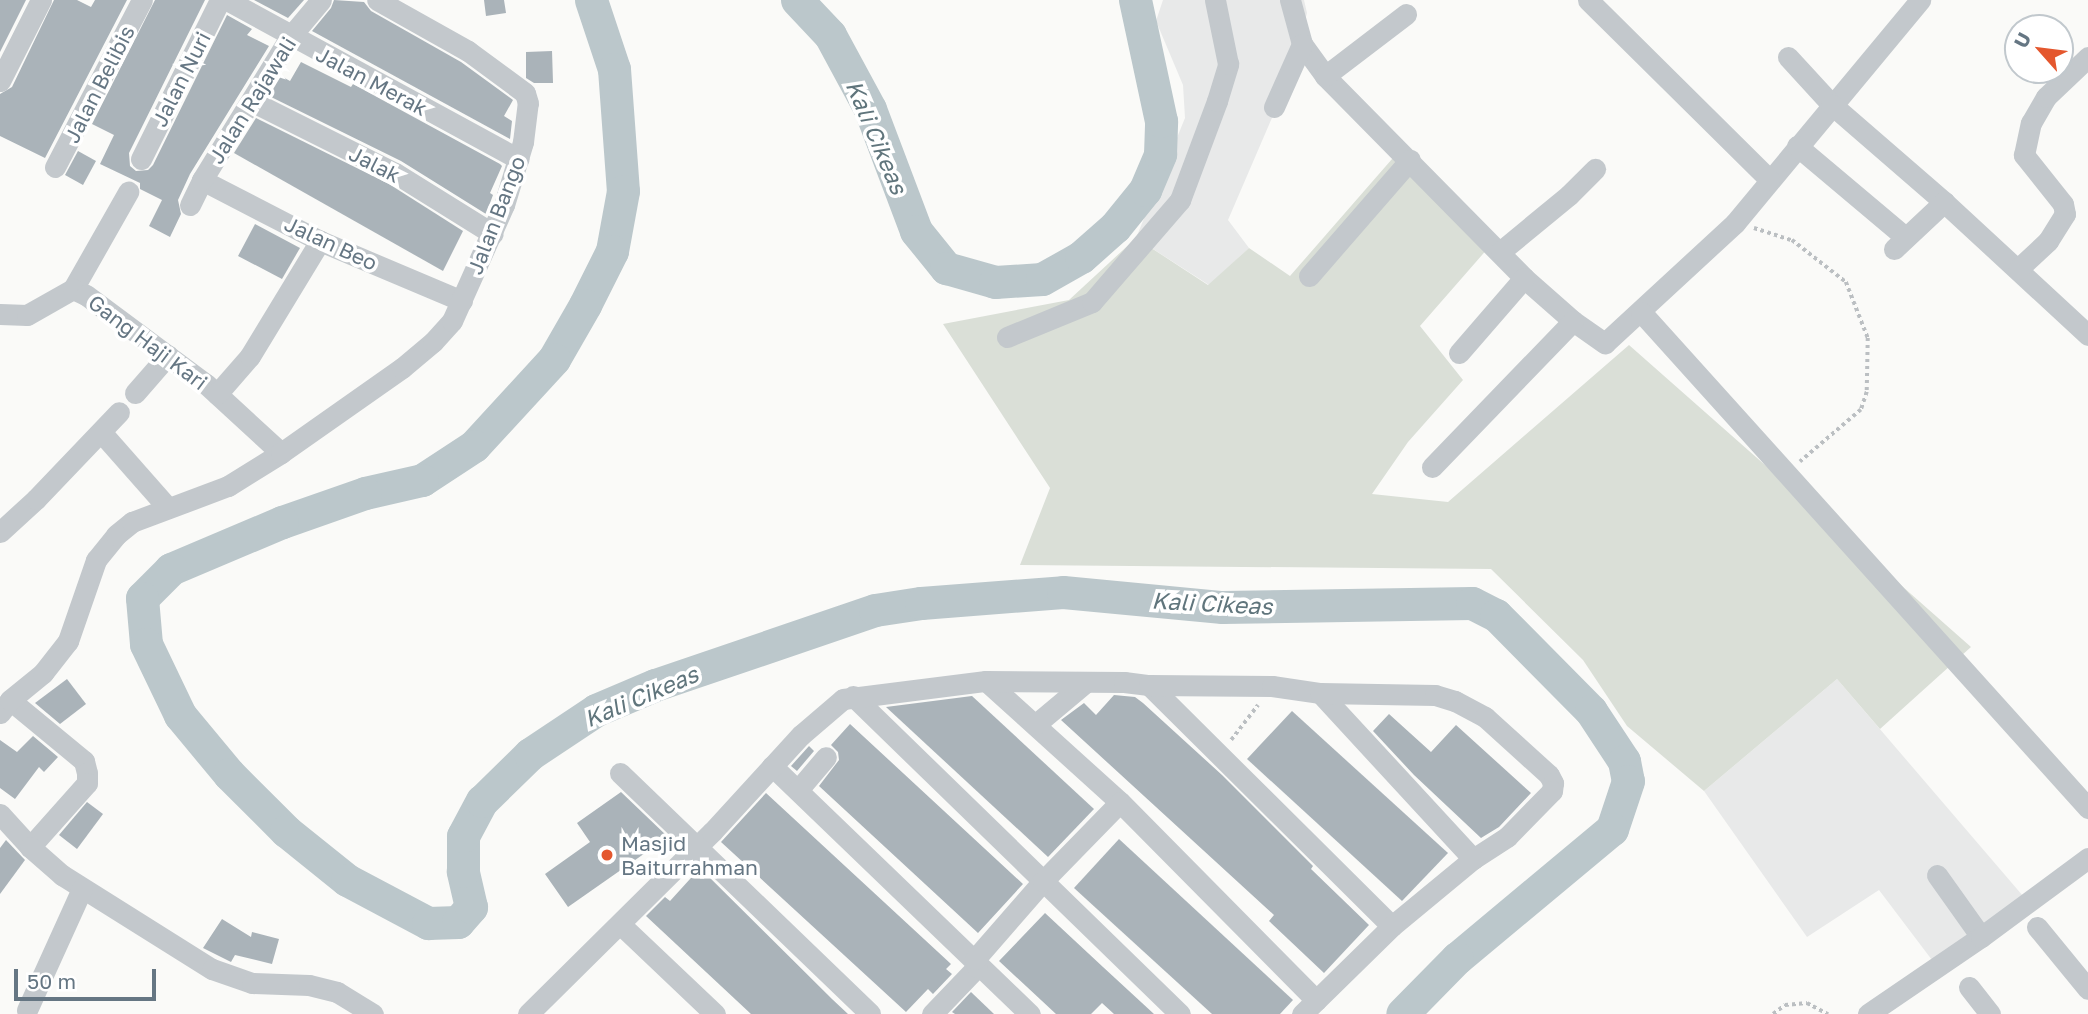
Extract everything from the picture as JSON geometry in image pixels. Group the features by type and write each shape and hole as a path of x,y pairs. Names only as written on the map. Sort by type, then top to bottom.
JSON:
{"street":[{"path":"0,81 41,0"},
{"name":"Jalan Belibis","path":"55,167 142,0"},
{"name":"Jalan Rajawali","path":"190,205 202,180 253,102 290,37 321,0"},
{"name":"Jalan Bango","path":"5,706 43,674 68,641 96,560 116,535 132,522 228,486 281,453 433,342 452,321 493,234 519,159 528,103 525,93 448,39 377,0"},
{"path":"1007,337 1092,302 1180,200 1226,75 1227,53 1215,0"},
{"path":"1290,0 1303,44 1325,76 1501,251 1524,278 1573,321 1605,342 1641,312 1735,223 1920,0"},
{"path":"1588,0 1769,179"},
{"name":"Jalan Merak","path":"231,1 290,37 519,159"},
{"name":"Jalan Nuri","path":"141,159 231,1"},
{"path":"1325,76 1406,14"},
{"path":"1274,107 1303,44"},
{"path":"1788,57 1831,104 2086,331"},
{"path":"2018,269 2048,241 2065,214 2063,204 2030,167 2024,155 2031,123 2046,97 2088,57"},
{"name":"Jalak","path":"253,102 395,173 493,234"},
{"path":"1797,146 1899,243 1944,202"},
{"path":"1309,276 1410,160"},
{"path":"1501,251 1569,195 1595,169"},
{"name":"Jalan Beo","path":"202,180 320,241 461,301"},
{"path":"73,289 128,192"},
{"path":"217,394 250,356 320,241"},
{"path":"1459,353 1524,278"},
{"name":"Gang Haji Kari","path":"0,314 27,315 73,289 86,295 217,394 281,453"},
{"path":"1641,312 2088,808"},
{"path":"1432,467 1573,321"},
{"path":"135,393 168,355"},
{"path":"0,532 119,412"},
{"path":"101,432 168,508"},
{"path":"528,1014 620,924 833,705 853,696 986,681 1272,686 1320,693 1413,693 1455,701 1485,717 1549,775 1553,783 1552,791 1507,837 1473,859 1392,926 1309,1007 1120,802 986,681"},
{"path":"1036,724 1086,682"},
{"path":"1149,685 1392,926"},
{"path":"1320,693 1473,859"},
{"path":"853,696 1180,1014"},
{"path":"5,706 68,746 84,761 87,773 87,783 30,847"},
{"path":"798,790 826,757"},
{"path":"772,766 1030,1014"},
{"path":"620,773 870,1014"},
{"path":"975,959 1043,881 1120,802"},
{"path":"3,825 82,890 177,950 232,978 252,983 309,985 337,992 373,1014"},
{"path":"1868,1014 1981,937 2088,858"},
{"path":"1937,875 1981,937"},
{"path":"27,1010 82,890"},
{"path":"620,924 715,1014"},
{"path":"2037,927 2088,989"},
{"path":"932,1014 977,967 975,959"},
{"path":"1969,987 1990,1014"}],"path":[{"path":"1735,223 1792,240 1846,282 1868,338 1867,392 1861,410 1787,474"},
{"path":"1221,754 1272,686"},
{"path":"1773,1014 1785,1005 1807,1003 1828,1014"}],"shaded area":[{"path":"1163,0 1304,0 1307,13 1290,76 1228,220 1249,248 1209,285 1136,238 1185,118 1183,85 1156,21"},
{"path":"1399,151 1489,247 1420,326 1463,380 1408,442 1372,494 1448,502 1629,345 1971,647 1880,729 1837,679 1704,791 1627,726 1583,660 1491,569 1020,565 1050,488 943,324 1069,300 1136,238 1208,285 1249,248 1290,276"},
{"path":"1837,679 2029,903 1935,964 1879,890 1807,937 1704,791"}],"building":[{"path":"0,0 26,0 0,52"},
{"path":"54,0 77,0 91,7 95,0 127,0 45,158 0,136 0,94 12,87"},
{"path":"155,0 205,0 129,153 130,166 136,171 148,170 153,165 227,15 252,29 247,35 269,46 190,174 178,200 181,214 170,237 149,226 162,200 140,189 140,183 100,164 114,135 92,124"},
{"path":"254,0 304,0 288,18"},
{"path":"334,0 364,2 371,11 461,62 513,100 504,116 512,121 510,139 312,31 331,8"},
{"path":"484,0 504,0 506,13 486,16"},
{"path":"552,51 553,83 534,83 526,78 526,52"},
{"path":"301,62 351,87 353,84 500,164 502,166 490,193 493,195 486,214 401,161 269,96 281,76 290,81"},
{"path":"256,118 389,184 463,231 443,271 234,153"},
{"path":"78,151 96,161 83,185 65,175"},
{"path":"255,224 300,248 282,279 238,256"},
{"path":"67,679 86,704 60,724 35,703"},
{"path":"1114,695 1135,697 1143,703 1222,775 1313,866 1311,869 1369,925 1324,973 1269,921 1274,915 1061,720 1084,703 1096,715"},
{"path":"972,696 1094,809 1048,857 886,707"},
{"path":"1292,711 1448,853 1402,901 1247,759"},
{"path":"1389,714 1431,752 1456,725 1531,793 1499,827 1481,838 1414,775 1373,731"},
{"path":"850,724 1023,884 978,933 819,786 839,760 838,752 831,745"},
{"path":"33,736 58,757 44,772 39,767 15,799 0,788 0,740 17,752"},
{"path":"809,746 814,751 797,771 791,766"},
{"name":"Masjid Baiturrahman","path":"621,792 668,837 568,907 545,874 590,842 577,823"},
{"path":"766,793 951,964 946,969 952,974 933,994 928,989 906,1012 721,842"},
{"path":"87,802 103,814 77,849 59,835"},
{"path":"1119,839 1293,1000 1280,1014 1212,1014 1074,888"},
{"path":"6,840 25,860 0,894 0,848"},
{"path":"700,868 848,1014 751,1014 646,916 665,897 670,901"},
{"path":"1045,913 1154,1014 1114,1014 1102,1003 1091,1014 1056,1014 999,961"},
{"path":"222,919 251,937 252,932 279,939 272,964 235,955 231,962 203,948"},
{"path":"971,992 994,1014 952,1012"}],"waterway":[{"name":"Kali Cikeas","path":"591,0 614,69 623,191 612,251 554,359 474,446 422,480 365,493 282,522 171,569 142,598 146,644 180,715 229,774 286,831 347,880 428,923 458,922 471,907 463,871 463,836 482,801 530,754 596,710 655,685 875,610 921,603 1063,592 1222,607 1472,603 1496,615 1591,711 1624,761 1628,781 1612,829 1457,958 1402,1014"},
{"name":"Kali Cikeas","path":"797,0 830,35 870,109 916,231 946,268 995,282 1042,279 1081,257 1115,227 1145,190 1160,154 1161,121 1135,0"}],"place":[{"name":"Masjid Baiturrahman","path":"607,855"}]}
